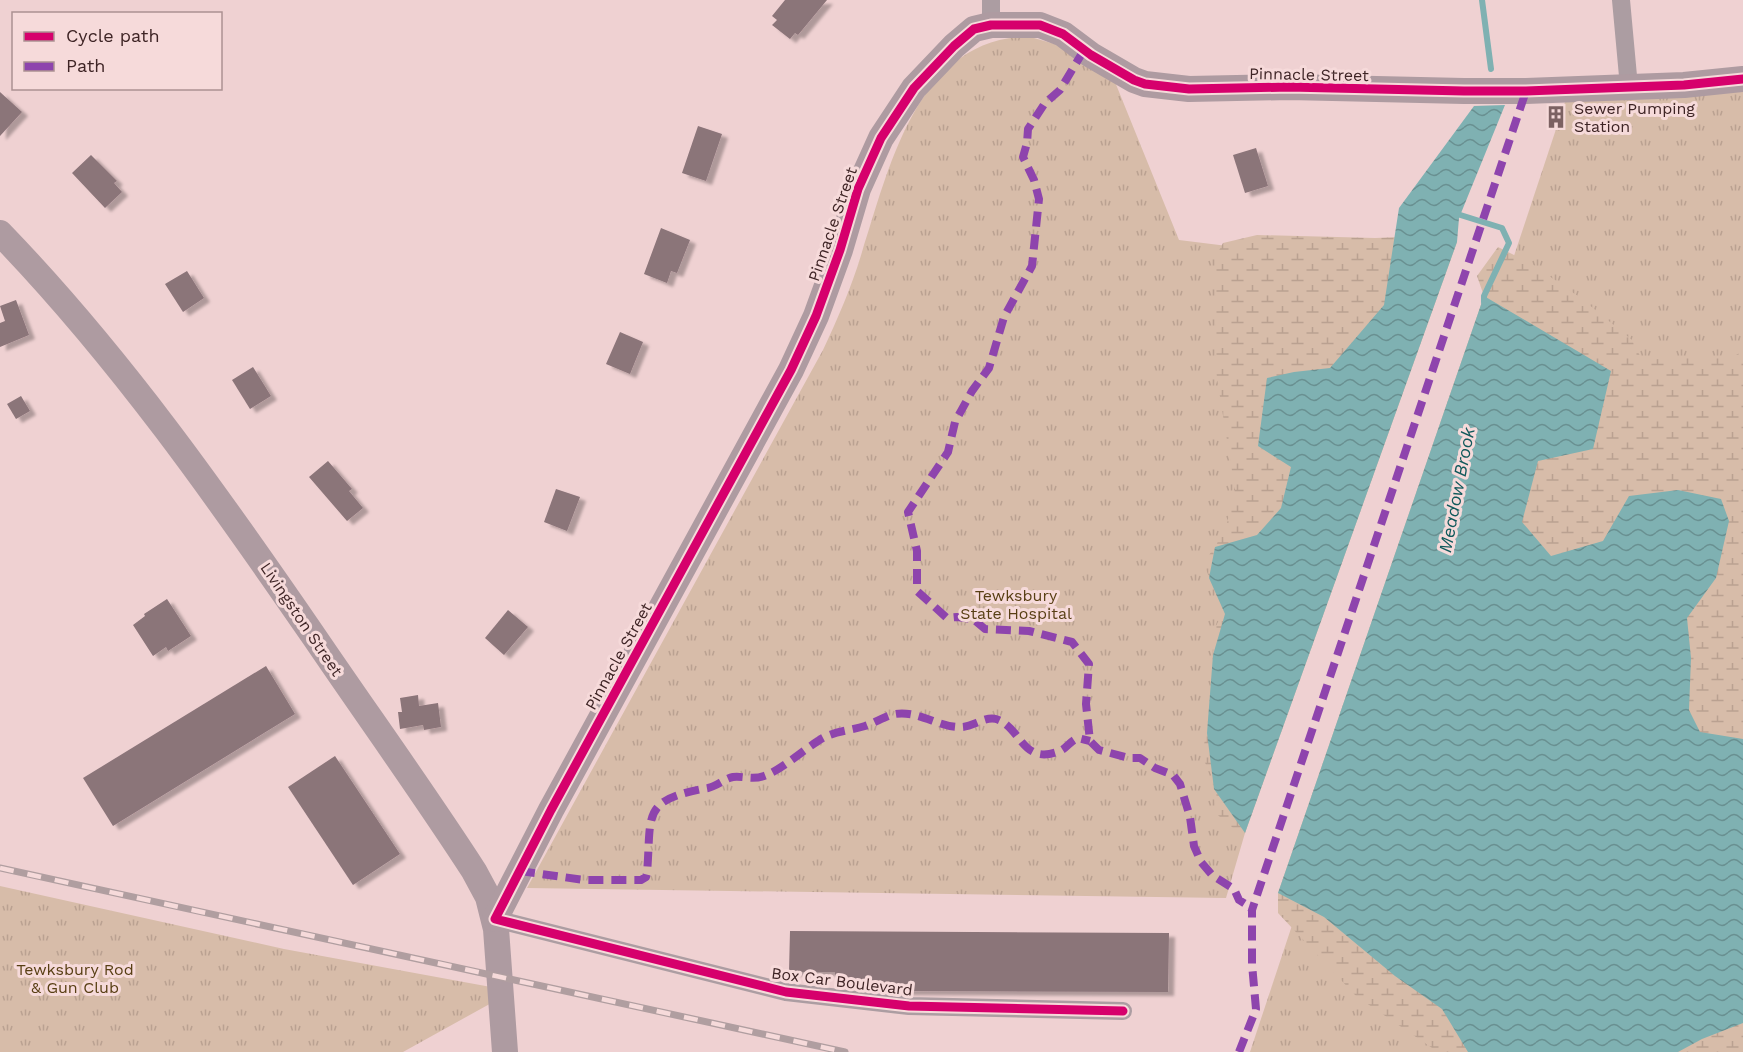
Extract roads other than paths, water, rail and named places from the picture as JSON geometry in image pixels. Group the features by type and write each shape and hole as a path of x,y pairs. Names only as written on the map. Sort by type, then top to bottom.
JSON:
{"street":[{"path":"1621,0 1629,87"},
{"name":"Pinnacle Street","path":"495,919 557,800 791,370 816,316 840,250 858,189 881,138 914,88 991,12 1040,25 1063,34 1091,55 1134,80 1145,84 1189,89 1289,87 1464,92 1684,85 1743,79"},
{"name":"Livingston Street","path":"0,233 81,321 166,430 251,546 462,853 488,897 495,919 505,1052"},
{"name":"Box Car Boulevard","path":"495,919 786,992 909,1006 1123,1011"}],"water":[{"path":"1505,105 1459,218 1457,242 1245,833 1214,789 1207,733 1213,655 1225,614 1209,578 1215,547 1257,535 1281,508 1291,467 1258,446 1267,378 1330,368 1384,305 1399,208 1474,106"},
{"path":"1484,296 1611,371 1593,449 1538,461 1522,522 1551,556 1603,541 1629,496 1678,490 1721,499 1729,521 1716,578 1687,618 1691,658 1689,710 1700,732 1743,739 1743,1023 1702,1039 1678,1052 1468,1052 1442,1009 1395,976 1324,917 1278,893"}],"waterway":[{"name":"Meadow Brook","path":"1482,0 1491,69"},
{"name":"Meadow Brook","path":"1454,213 1502,228 1509,243 1484,296 1484,302"}],"railway":[{"path":"0,868 845,1052"}],"place":[{"name":"Sewer Pumping Station","path":"1556,117"}],"park label":[{"name":"Tewksbury State Hospital","path":"1016,604"},
{"name":"Tewksbury Rod & Gun Club","path":"75,978"}]}
